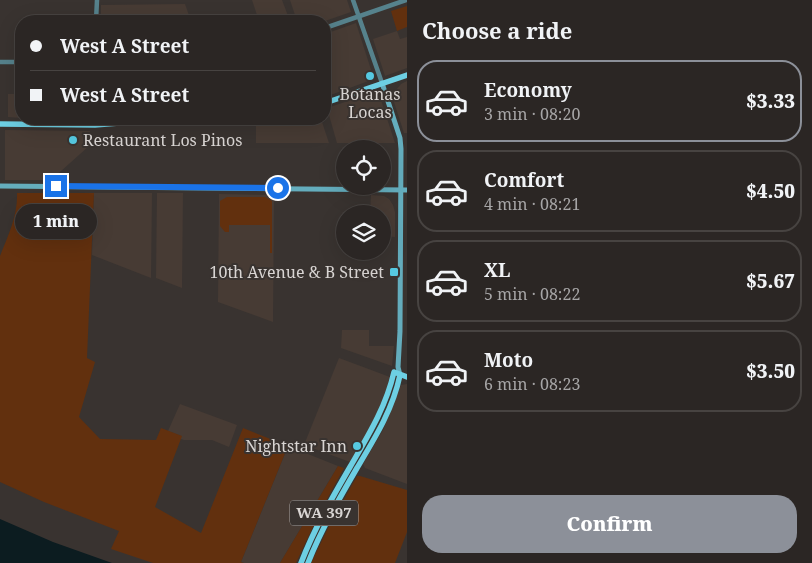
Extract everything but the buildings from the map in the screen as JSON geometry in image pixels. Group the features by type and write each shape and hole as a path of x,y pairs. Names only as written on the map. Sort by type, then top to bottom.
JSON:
{"main road":[{"path":"331,101 407,75"},
{"path":"382,83 400,138 401,149 404,190 397,371 407,377"},
{"path":"0,124 15,124"},
{"path":"0,186 404,190"},
{"name":"WA 397","path":"301,563 326,509 379,417 397,371"},
{"name":"WA 397","path":"308,563 328,519 384,422 393,401 397,371"}],"street":[{"path":"96,0 96,15"},
{"path":"353,0 382,83"},
{"path":"331,26 406,0"},
{"path":"0,62 15,62"},
{"path":"400,138 407,138"}],"shaded area":[{"path":"252,0 282,0 288,15 257,15"},
{"path":"290,0 347,0 351,12 331,19 331,15 295,15"},
{"path":"185,4 189,15 101,15 101,5"},
{"path":"407,6 407,27 397,31 391,11"},
{"path":"356,23 374,79 331,95 331,32"},
{"path":"397,31 400,39 407,37 407,68 385,76 373,39"},
{"path":"407,81 407,133 404,133 393,99 396,90"},
{"path":"378,91 395,143 391,143 391,140 336,140 331,122 331,107"},
{"path":"8,94 15,94 15,118 8,117"},
{"path":"256,125 323,125 329,143 256,143"},
{"path":"5,130 90,131 89,146 51,180 5,180"},
{"path":"17,193 94,193 87,358 95,362 79,417 100,439 156,440 161,428 182,436 155,507 201,533 243,428 288,446 241,562 244,563 153,563 111,549 119,531 44,502 0,482 0,256 14,217"},
{"path":"94,193 152,193 151,278 92,255"},
{"path":"157,193 183,193 182,288 156,278"},
{"path":"219,194 274,195 273,322 218,302"},
{"path":"371,195 384,196 389,199 395,212 395,237 391,237 391,205 370,205"},
{"path":"227,197 265,197 272,201 272,253 270,253 270,225 229,225 229,232 225,232 220,226 220,201"},
{"path":"342,330 369,330 369,346 394,346 392,366 341,348"},
{"path":"339,358 390,377 373,424 350,462 304,445"},
{"path":"407,384 407,484 365,468 363,464 383,430 401,385"},
{"path":"180,404 237,425 229,447 212,440 184,440 181,439 181,436 168,431"},
{"path":"288,446 338,466 280,563 241,562"},
{"path":"338,466 344,468 319,514 296,563 280,563"},
{"path":"357,476 407,490 407,532 395,563 311,563 330,524"},
{"path":"0,519 53,542 112,563 0,563"}],"place":[{"name":"Botanas Locas","path":"370,76"},
{"name":"Restaurant Los Pinos","path":"73,140"},
{"name":"10th Avenue & B Street","path":"394,272"},
{"name":"Nightstar Inn","path":"357,446"}],"route":[{"path":"56,186 278,188"}]}
